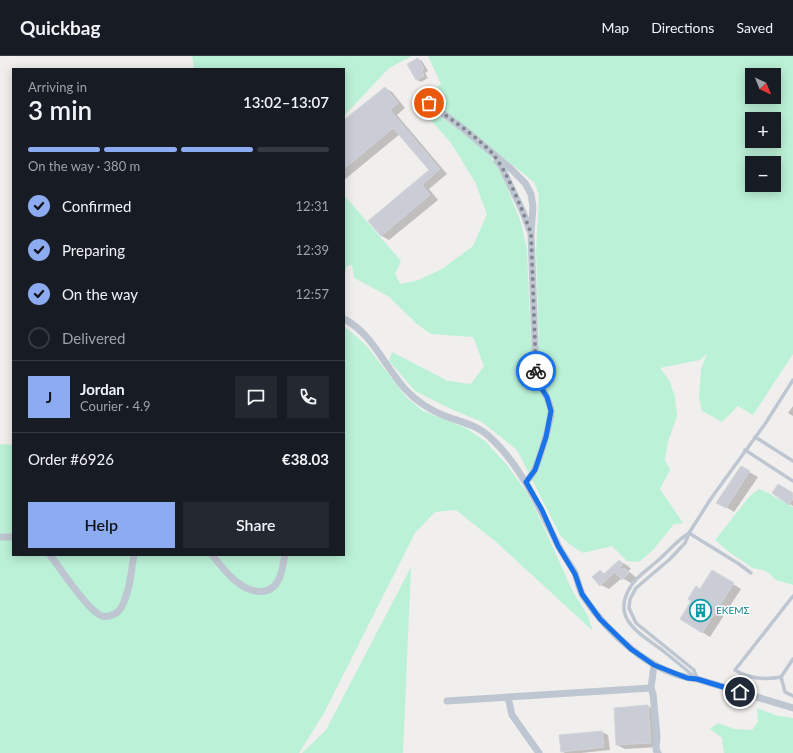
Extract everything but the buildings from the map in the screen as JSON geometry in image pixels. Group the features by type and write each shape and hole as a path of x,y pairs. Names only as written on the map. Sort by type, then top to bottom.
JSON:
{"street":[{"path":"429,103 465,130 525,183 531,194 533,207 531,233 536,374 538,383 547,397 551,411 546,437 535,470 526,482"},
{"path":"491,153 501,166 523,212 531,233"},
{"path":"345,320 362,333 377,350 406,390 423,405 444,416 474,426 493,440 526,482 542,510 558,546 575,574 582,594 600,619 631,649 654,665 687,678 697,679 793,708"},
{"path":"0,537 12,537"},
{"path":"51,556 75,589 93,610 102,616 108,616 114,615 124,604 134,556"},
{"path":"213,556 238,583 247,589 265,591 272,589 277,584 285,556"},
{"path":"653,753 658,753 656,750 656,729 653,694 651,688 654,665"},
{"path":"447,701 651,688"},
{"path":"508,697 512,715 538,753"}],"lane":[{"path":"697,679 694,670 636,623 629,608 630,599 636,588 670,559 685,543 689,533 712,497 755,437 793,380"},
{"path":"755,437 793,461"},
{"path":"745,450 793,481"},
{"path":"689,533 680,539 631,585 624,603 624,614 628,623 637,632 697,679"},
{"path":"689,533 739,564 751,574"},
{"path":"631,585 636,588"},
{"path":"793,596 734,670 741,674 758,679 771,679 781,677 793,659"},
{"path":"781,677 785,692 793,696"}],"green space":[{"path":"192,56 412,56 389,68 345,115 345,68 194,68"},
{"path":"428,56 793,56 793,354 753,415 738,406 722,422 702,411 699,398 701,369 707,354 700,360 660,368 669,380 675,397 677,416 668,442 665,460 670,470 660,489 683,523 674,524 653,550 639,562 627,561 612,546 583,553 569,544 560,535 517,450 482,422 451,409 415,391 389,361 392,352 448,381 471,384 484,366 473,337 431,334 417,324 388,296 354,278 352,265 347,266 345,273 345,196 401,261 395,274 400,284 416,281 442,269 473,246 487,214 475,182 451,143 427,116 438,115 467,135 490,156 506,185 521,223 527,249 531,345 539,346 536,250 539,195 534,182 431,99 433,90 441,84"},
{"path":"345,327 366,345 406,397 423,411 466,428 485,441 507,465 527,493 573,592 588,616 593,631 496,542 456,510 435,512 415,533 324,713 299,753 0,753 0,444 12,445 12,556 345,556"},
{"path":"759,489 793,507 793,585 776,580 766,571 753,568 729,552 715,540 750,496"},
{"path":"411,567 403,753 302,753 326,730"},
{"path":"757,708 778,716 793,718 793,753 724,753 722,738 710,729 718,723 734,729 752,730 758,722"}],"way so far":[{"path":"429,103 465,130 491,153 501,166 523,212 531,233 536,371"}],"place":[{"name":"ΕΚΕΜΣ","path":"701,610"}],"route":[{"path":"536,371 538,383 547,397 551,411 546,437 535,470 526,482 542,510 558,546 575,574 582,594 600,619 631,649 654,665 687,678 697,679 740,692"}]}
